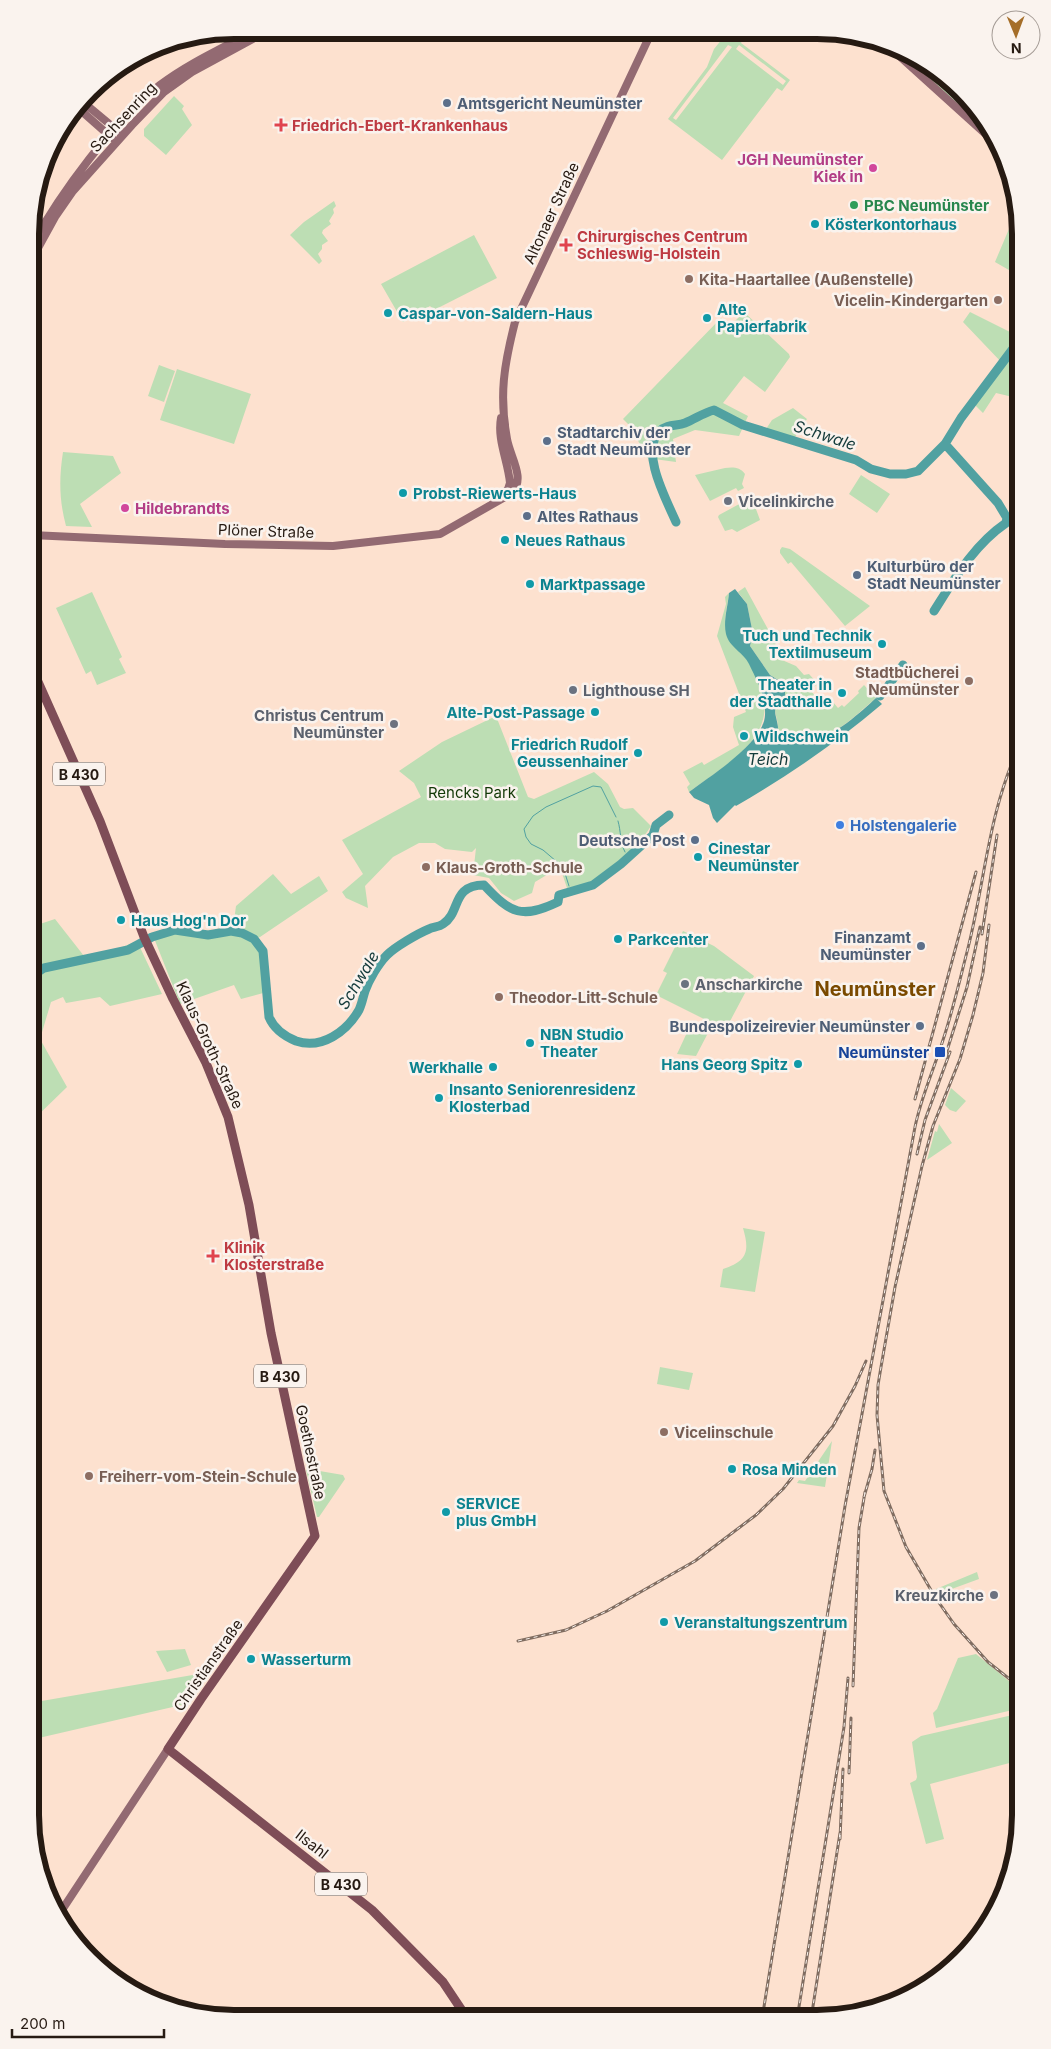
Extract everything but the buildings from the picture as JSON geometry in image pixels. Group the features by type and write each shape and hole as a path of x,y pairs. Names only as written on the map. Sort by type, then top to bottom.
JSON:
{"main road":[{"name":"Sachsenring","path":"39,234 59,201 112,132 146,97 170,78 240,39"},
{"name":"Sachsenring","path":"39,247 73,191 164,92 180,80 253,39"},
{"name":"Altonaer Straße","path":"514,484 503,452 500,426 504,367 515,322 648,39"},
{"path":"901,58 985,134"},
{"path":"87,105 96,112 113,120 125,118"},
{"path":"82,111 120,139"},
{"path":"96,112 112,132"},
{"name":"Altonaer Straße","path":"502,413 517,473 514,484"},
{"path":"503,452 512,459"},
{"name":"Plöner Straße","path":"39,535 225,544 332,546 440,534 454,528 492,504 514,484"},
{"name":"Klaus-Groth-Straße","path":"39,684 100,821 122,884 144,937 221,1096 237,1151 254,1227"},
{"name":"Goethestraße","path":"254,1227 271,1333 315,1536"},
{"name":"Christianstraße","path":"63,1909 217,1676 315,1536"},
{"name":"Ilsahl","path":"168,1749 372,1910 443,1982 462,2010"}],"green space":[{"path":"722,39 743,39 741,43 790,80 782,91 777,88 722,160 668,119 707,67 714,49","holes":["728,45 732,47 676,120 673,118","739,45 786,81 783,85 736,49"]},
{"path":"908,61 933,77 961,102 980,127"},
{"path":"174,96 184,106 182,109 192,125 166,155 144,136 144,129"},
{"path":"334,201 336,206 329,221 331,224 322,233 328,241 322,245 322,249 318,254 322,261 319,264 290,235 304,222"},
{"path":"1012,222 1012,272 995,262"},
{"path":"474,235 497,278 434,310 430,306 403,322 381,284"},
{"path":"744,312 790,357 765,392 744,376 723,403 748,416 739,436 695,430 673,439 676,462 647,458 631,427 623,419 721,318 730,326"},
{"path":"970,312 1012,333 1012,397 996,393 983,413 973,403 1003,364 963,322"},
{"path":"159,365 175,371 164,402 148,396"},
{"path":"177,369 251,394 234,444 160,420"},
{"path":"793,408 807,419 793,440 766,429 772,420"},
{"path":"63,452 113,456 121,473 80,504 92,527 66,526 60,489"},
{"path":"725,468 736,468 745,474 742,484 744,488 738,491 736,488 710,501 695,475"},
{"path":"861,475 890,494 877,513 849,494"},
{"path":"748,495 753,501 760,520 737,532 732,529 725,531 718,517 719,515 743,502 742,499"},
{"path":"782,547 790,549 870,606 845,626 791,562 788,564 780,553"},
{"path":"745,587 776,644 772,647 782,660 796,666 804,675 809,674 818,684 810,690 821,702 828,696 838,708 842,705 844,707 859,693 858,691 864,685 876,698 848,721 825,736 815,738 796,734 788,738 779,737 777,735 778,727 775,708 785,698 781,681 770,675 750,646 753,634 747,604 738,592"},
{"path":"92,592 122,657 119,659 126,673 97,685 91,671 86,674 56,608"},
{"path":"729,593 725,619 726,627 732,643 748,661 760,685 765,705 762,723 754,739 741,753 689,792 687,787 690,784 683,772 702,762 704,765 739,745 733,727 734,717 746,712 717,636 726,604 725,597"},
{"name":"Rencks Park","path":"496,716 528,797 534,799 594,772 608,784 620,807 624,809 633,808 651,826 635,848 604,874 580,885 567,888 560,867 535,882 532,893 514,901 501,893 489,878 473,875 476,848 472,852 445,849 435,843 419,843 393,857 365,886 368,908 346,898 342,892 363,874 342,840 421,797 414,783 399,771 442,742"},
{"path":"273,874 291,894 319,876 328,891 260,937 254,939 263,951 267,992 241,999 234,985 180,1004 152,933 177,928 209,933 233,928 236,906"},
{"path":"55,919 84,956 120,948 137,941 162,994 110,1006 100,997 66,1003 63,997 51,1002 40,1039 67,1087 39,1114 39,924"},
{"path":"683,931 714,946 754,976 728,1025 724,1023 722,1028 656,995 667,973 663,971"},
{"path":"691,1024 708,1033 696,1056 677,1054"},
{"path":"951,1088 966,1101 956,1112 950,1110 945,1105"},
{"path":"939,1124 952,1143 927,1160 935,1131 937,1132"},
{"path":"743,1228 765,1232 755,1292 720,1287 723,1269 737,1263 745,1254 746,1243"},
{"path":"660,1367 693,1373 689,1390 657,1384"},
{"path":"832,1441 825,1487 797,1483 799,1480 805,1481"},
{"path":"306,1470 343,1475 345,1479 319,1517 317,1517"},
{"path":"977,1572 979,1579 938,1594 936,1589"},
{"path":"185,1649 191,1665 167,1672 156,1651"},
{"path":"976,1654 1012,1684 1012,1710 936,1728 933,1713 937,1709 958,1658"},
{"path":"210,1672 190,1703 39,1738 39,1701"},
{"path":"1012,1715 1012,1762 930,1784 944,1839 926,1844 910,1783 916,1780 917,1777 912,1742 921,1736"}],"water":[{"name":"Teich","path":"735,589 747,604 753,634 750,646 770,675 785,684 785,698 775,711 778,727 777,735 785,738 800,733 812,738 822,737 847,723 876,698 882,704 793,771 735,805 717,823 713,818 709,805 694,798 689,792 722,768 756,737 765,715 762,695 755,676 747,660 730,643 726,634 725,619 729,593"}],"waterway":[{"name":"Schwale","path":"676,522 661,489 653,463 652,450 654,440 663,429 685,423 714,410 743,425 856,460 871,469 890,474 906,474 918,471 945,444 961,418 1012,350"},
{"path":"934,611 966,563 984,541 1006,523 1007,518 998,503 945,444"},
{"path":"886,689 903,665"},
{"path":"569,886 563,867 543,850 531,844 526,837 524,829 533,816 546,807 593,786 601,787 616,817"},
{"name":"Schwale","path":"39,971 44,968 128,950 152,937 175,930 208,935 231,931 242,933 254,939 263,951 269,1017 277,1029 296,1041 306,1043 324,1041 341,1031 354,1018 360,1008 371,977 387,955 413,937 443,924 449,919 461,894 466,890 474,886 484,885 502,902 518,911 535,911 546,907 558,902 559,895 593,885 621,864 653,835 656,825 669,815"},
{"path":"618,821 625,852"}],"railway":[{"path":"763,2010 845,1506 915,1127 950,1017 968,948 994,819 1012,763"},
{"path":"982,934 997,835"},
{"path":"915,1099 976,872"},
{"path":"989,925 983,973 973,1015 960,1059 933,1126 922,1166 895,1287 878,1385 877,1415 884,1491 906,1547 935,1597 954,1624 988,1662 1012,1681"},
{"path":"945,1057 967,987 980,927"},
{"path":"917,1154 925,1120 950,1052"},
{"path":"518,1641 566,1630 607,1611 695,1561 756,1515 783,1489 833,1426 855,1386 866,1361"},
{"path":"864,1497 875,1450"},
{"path":"853,1686 859,1528 865,1492"},
{"path":"798,2010 844,1727 848,1678"},
{"path":"849,1773 851,1718"},
{"path":"840,1839 843,1769"},
{"path":"812,2010 840,1833"}],"place":[{"name":"Amtsgericht Neumünster","path":"447,103"},
{"name":"Friedrich-Ebert-Krankenhaus","path":"281,125"},
{"name":"JGH Neumünster Kiek in","path":"873,168"},
{"name":"PBC Neumünster","path":"854,205"},
{"name":"Kösterkontorhaus","path":"815,224"},
{"name":"Chirurgisches Centrum Schleswig-Holstein","path":"566,245"},
{"name":"Kita-Haartallee (Außenstelle)","path":"689,279"},
{"name":"Vicelin-Kindergarten","path":"998,300"},
{"name":"Caspar-von-Saldern-Haus","path":"388,313"},
{"name":"Alte Papierfabrik","path":"707,318"},
{"name":"Stadtarchiv der Stadt Neumünster","path":"547,441"},
{"name":"Probst-Riewerts-Haus","path":"403,493"},
{"name":"Vicelinkirche","path":"728,501"},
{"name":"Hildebrandts","path":"125,508"},
{"name":"Altes Rathaus","path":"527,516"},
{"name":"Neues Rathaus","path":"505,540"},
{"name":"Kulturbüro der Stadt Neumünster","path":"857,575"},
{"name":"Marktpassage","path":"530,584"},
{"name":"Tuch und Technik Textilmuseum","path":"882,644"},
{"name":"Stadtbücherei Neumünster","path":"969,681"},
{"name":"Lighthouse SH","path":"573,690"},
{"name":"Theater in der Stadthalle","path":"842,693"},
{"name":"Alte-Post-Passage","path":"595,712"},
{"name":"Christus Centrum Neumünster","path":"394,724"},
{"name":"Wildschwein","path":"744,736"},
{"name":"Friedrich Rudolf Geussenhainer","path":"638,753"},
{"name":"Holstengalerie","path":"840,825"},
{"name":"Deutsche Post","path":"695,840"},
{"name":"Cinestar Neumünster","path":"698,857"},
{"name":"Klaus-Groth-Schule","path":"426,867"},
{"name":"Haus Hog'n Dor","path":"121,920"},
{"name":"Parkcenter","path":"618,939"},
{"name":"Finanzamt Neumünster","path":"921,946"},
{"name":"Anscharkirche","path":"685,984"},
{"name":"Theodor-Litt-Schule","path":"499,997"},
{"name":"Bundespolizeirevier Neumünster","path":"920,1026"},
{"name":"NBN Studio Theater","path":"530,1043"},
{"name":"Neumünster","path":"940,1052"},
{"name":"Hans Georg Spitz","path":"798,1064"},
{"name":"Werkhalle","path":"493,1067"},
{"name":"Insanto Seniorenresidenz Klosterbad","path":"439,1098"},
{"name":"Klinik Klosterstraße","path":"213,1256"},
{"name":"Vicelinschule","path":"664,1432"},
{"name":"Rosa Minden","path":"732,1469"},
{"name":"Freiherr-vom-Stein-Schule","path":"89,1476"},
{"name":"SERVICE plus GmbH","path":"446,1512"},
{"name":"Kreuzkirche","path":"994,1595"},
{"name":"Veranstaltungszentrum","path":"664,1622"},
{"name":"Wasserturm","path":"251,1659"}],"district":[{"name":"Neumünster","path":"875,989"}]}
